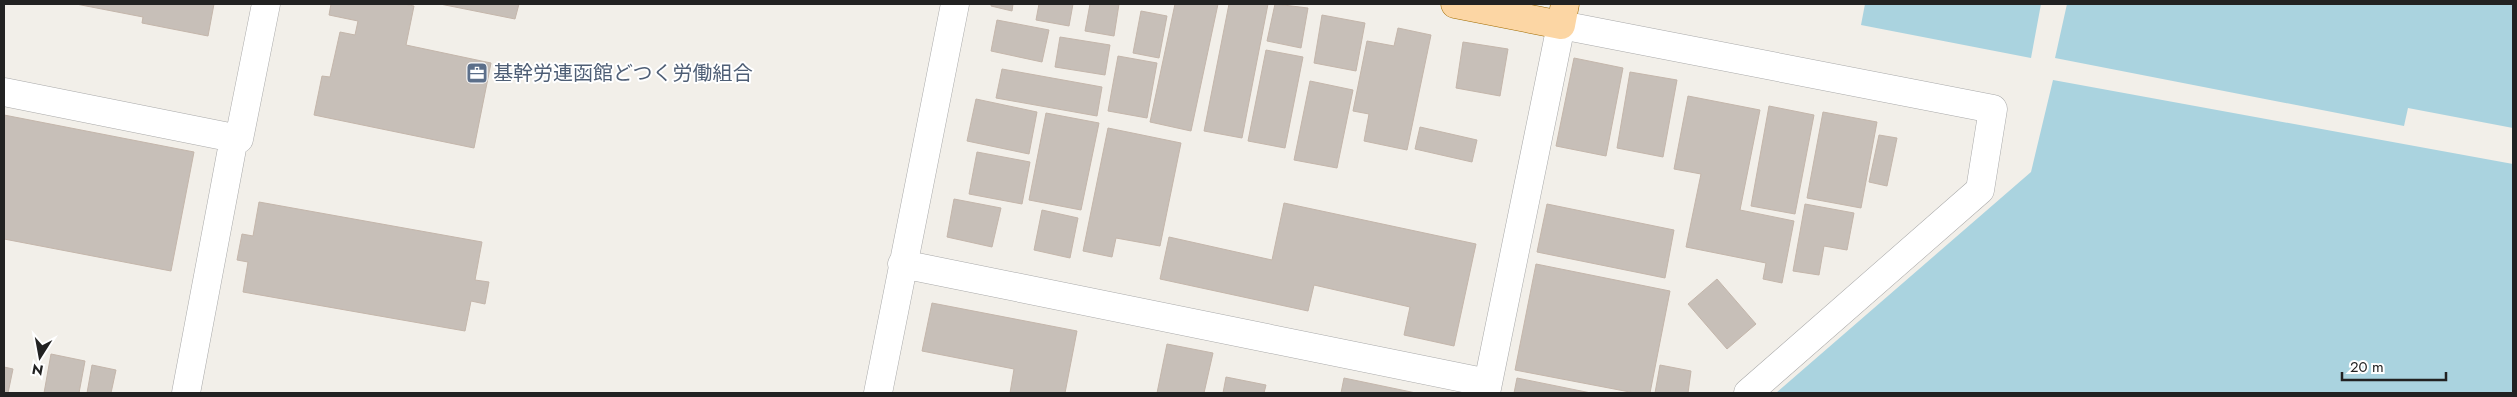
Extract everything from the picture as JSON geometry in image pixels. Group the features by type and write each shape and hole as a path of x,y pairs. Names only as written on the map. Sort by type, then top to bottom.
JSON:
{"main road":[{"path":"1456,4 1563,14"}],"street":[{"path":"4,92 239,140 266,4"},
{"path":"878,393 902,264 956,4"},
{"path":"902,264 1487,388 1563,14 1993,109 1980,190 1748,393"},
{"path":"186,393 234,138"}],"water":[{"path":"1865,4 2041,4 2031,58 1861,25"},
{"path":"2067,4 2513,4 2513,128 2408,108 2404,126 2055,58"},
{"path":"2053,80 2513,164 2513,393 1776,393 2031,172"}],"building":[{"path":"76,4 214,4 208,36 142,23 143,17"},
{"path":"331,4 404,4 414,6 406,45 491,63 474,148 314,115 322,76 330,77 340,32 355,35 358,21 329,15"},
{"path":"440,4 519,4 515,19"},
{"path":"991,4 1013,4 1012,11 991,6"},
{"path":"1039,4 1073,4 1069,26 1036,20"},
{"path":"1090,4 1119,4 1114,36 1085,31"},
{"path":"1175,4 1218,4 1191,131 1150,122"},
{"path":"1229,4 1268,4 1242,138 1204,131"},
{"path":"1275,4 1308,8 1301,48 1267,41"},
{"path":"1141,11 1167,16 1159,58 1133,53"},
{"path":"1322,15 1365,23 1356,71 1314,63"},
{"path":"997,20 1049,30 1042,62 991,51"},
{"path":"1398,28 1431,35 1407,150 1364,141 1369,114 1353,111 1367,41 1394,46"},
{"path":"1060,37 1110,45 1105,75 1055,67"},
{"path":"1463,42 1508,49 1500,96 1456,88"},
{"path":"1266,50 1303,57 1285,148 1248,141"},
{"path":"1118,56 1157,63 1147,118 1108,111"},
{"path":"1574,58 1623,68 1606,156 1556,146"},
{"path":"1002,69 1102,87 1097,116 996,98"},
{"path":"1630,72 1677,80 1663,157 1617,148"},
{"path":"1310,81 1353,90 1337,168 1294,160"},
{"path":"1688,96 1760,110 1740,210 1794,221 1782,283 1763,279 1766,263 1686,247 1701,174 1674,169"},
{"path":"976,99 1037,112 1029,154 967,141"},
{"path":"1769,106 1814,115 1795,214 1751,206"},
{"path":"1823,112 1877,122 1861,208 1807,198"},
{"path":"1046,113 1099,123 1081,210 1029,200"},
{"path":"4,115 194,152 171,271 4,239"},
{"path":"1420,127 1477,140 1472,162 1415,149"},
{"path":"1108,128 1181,143 1160,246 1116,238 1112,257 1083,251"},
{"path":"1879,135 1897,138 1887,186 1869,182"},
{"path":"977,152 1030,162 1022,204 969,194"},
{"path":"954,199 1001,208 992,247 947,237"},
{"path":"259,202 482,242 475,280 489,282 485,304 471,301 465,331 243,292 248,262 237,260 242,234 253,236"},
{"path":"1284,203 1476,244 1454,346 1404,335 1410,307 1314,285 1308,311 1160,279 1169,237 1272,260"},
{"path":"1547,204 1674,230 1665,278 1537,252"},
{"path":"1805,204 1854,213 1847,250 1824,246 1819,275 1793,271"},
{"path":"1042,210 1078,218 1070,258 1034,250"},
{"path":"1536,264 1670,291 1650,393 1635,393 1515,370"},
{"path":"1717,279 1756,324 1727,349 1688,304"},
{"path":"932,303 1077,331 1065,393 1010,393 1014,369 922,351"},
{"path":"1167,344 1213,353 1204,393 1157,393"},
{"path":"51,354 85,361 79,393 44,393"},
{"path":"92,365 116,370 111,393 87,393"},
{"path":"1660,365 1691,371 1688,393 1655,393"},
{"path":"4,367 13,369 8,393 4,393"},
{"path":"1226,377 1266,385 1264,393 1223,393"},
{"path":"1344,378 1416,393 1341,393"},
{"path":"1517,378 1591,393 1514,393"}],"place":[{"name":"基幹労連函館どつく労働組合","path":"477,73"}]}
